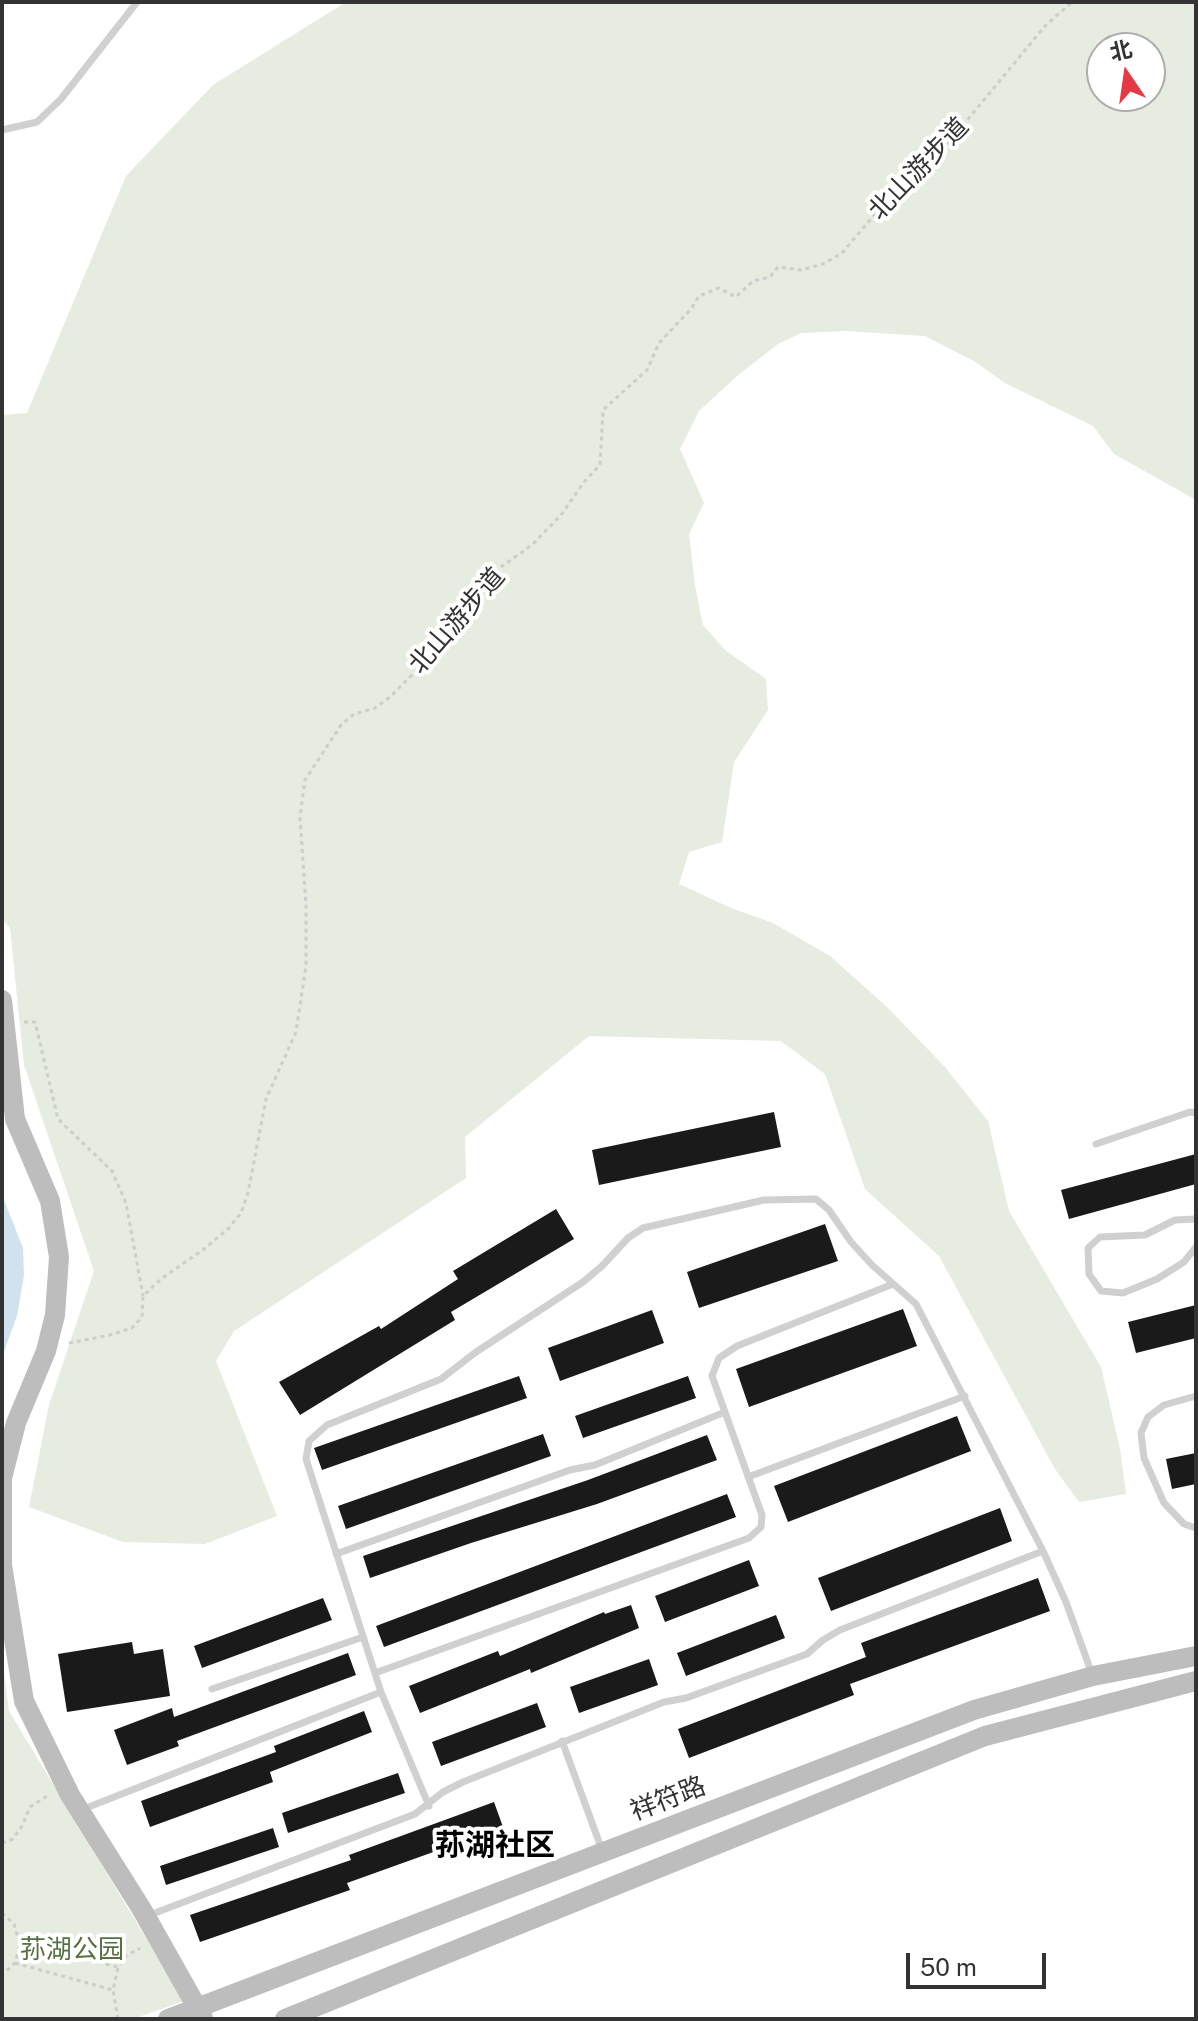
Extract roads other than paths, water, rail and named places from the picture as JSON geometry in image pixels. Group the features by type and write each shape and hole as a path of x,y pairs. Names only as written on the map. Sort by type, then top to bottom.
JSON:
{"main road":[{"path":"3,1011 15,1119 50,1201 59,1257 55,1315 46,1351 16,1423 2,1478 2,1565 24,1701 79,1810 201,2014"},
{"name":"祥符路","path":"168,2019 201,2014 603,1852 974,1710 1093,1676 1196,1656"},
{"path":"285,2019 985,1736 1196,1681"}],"lane":[{"path":"2,130 37,122 53,107 137,2"},
{"path":"1096,1144 1190,1112 1196,1113"},
{"path":"429,1806 381,1692 306,1459 309,1441 327,1425 441,1379 476,1352 583,1282 628,1238 643,1228 764,1200 816,1199 829,1210 872,1265 916,1304 1043,1551 1066,1602 1093,1676"},
{"path":"1196,1219 1175,1220 1145,1235 1100,1237 1088,1248 1089,1274 1101,1291 1123,1293 1157,1279 1184,1262 1196,1247"},
{"path":"375,1673 749,1538 761,1527 762,1515 712,1376 719,1358 737,1346 893,1284"},
{"path":"748,1477 965,1396"},
{"path":"1196,1396 1164,1405 1148,1417 1141,1433 1144,1458 1164,1503 1184,1524 1196,1528"},
{"path":"336,1554 570,1470 595,1465 725,1412"},
{"path":"145,1916 415,1814 443,1792 463,1782 664,1702 686,1698 807,1654 840,1630 1043,1551"},
{"path":"212,1689 363,1637"},
{"path":"79,1810 381,1692"},
{"path":"562,1741 603,1852"}],"water":[{"path":"2,1195 23,1248 24,1275 17,1316 2,1357"}],"district":[{"name":"荪湖社区","path":"495,1846"}],"park label":[{"name":"荪湖公园","path":"72,1950"}]}
